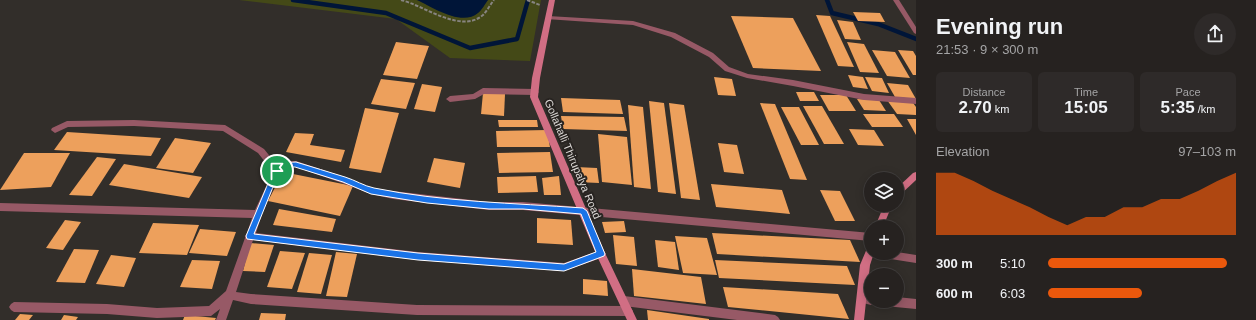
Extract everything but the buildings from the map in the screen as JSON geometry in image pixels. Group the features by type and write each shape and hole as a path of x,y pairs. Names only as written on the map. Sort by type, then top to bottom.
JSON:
{"street":[{"name":"Gollahalli Thirupalya Road","path":"552,0 534,97 601,254 630,315"},
{"path":"896,0 916,32"},
{"path":"548,18 633,23 650,27 689,43 711,55 727,68 747,76 793,83 864,97 916,101"},
{"path":"450,99 475,96 483,90 534,92"},
{"path":"55,130 67,124 134,123 224,128 261,151 277,171"},
{"path":"221,320 228,295 249,236 277,171 282,164 296,164 314,172 344,180 371,191 427,200 489,206 523,206 864,235"},
{"path":"904,186 916,175"},
{"path":"0,207 258,214"},
{"path":"249,236 418,256 564,267 601,254"},
{"path":"904,257 916,259"},
{"path":"14,307 107,309 157,313 211,311 228,295"},
{"path":"228,295 251,299 417,310 630,315"},
{"path":"624,301 775,320"},
{"path":"904,303 916,304"},
{"path":"859,320 864,307"}],"path":[{"path":"401,0 423,7 448,20 460,22 472,21 482,17 494,0"}],"green space":[{"path":"239,0 417,0 453,16 462,17 472,16 479,12 488,0 541,0 530,61 450,58 396,19"}],"water":[{"path":"417,0 488,0 478,13 471,17 464,18 439,11"}],"waterway":[{"path":"293,0 386,13 470,48 517,39 528,0"},
{"path":"827,0 832,13 878,24 916,39"}],"route":[{"path":"282,164 296,164 314,172 344,180 371,191 393,195 489,206 523,206 583,211 601,254 564,267 418,256 249,236 277,171 282,164"}]}
